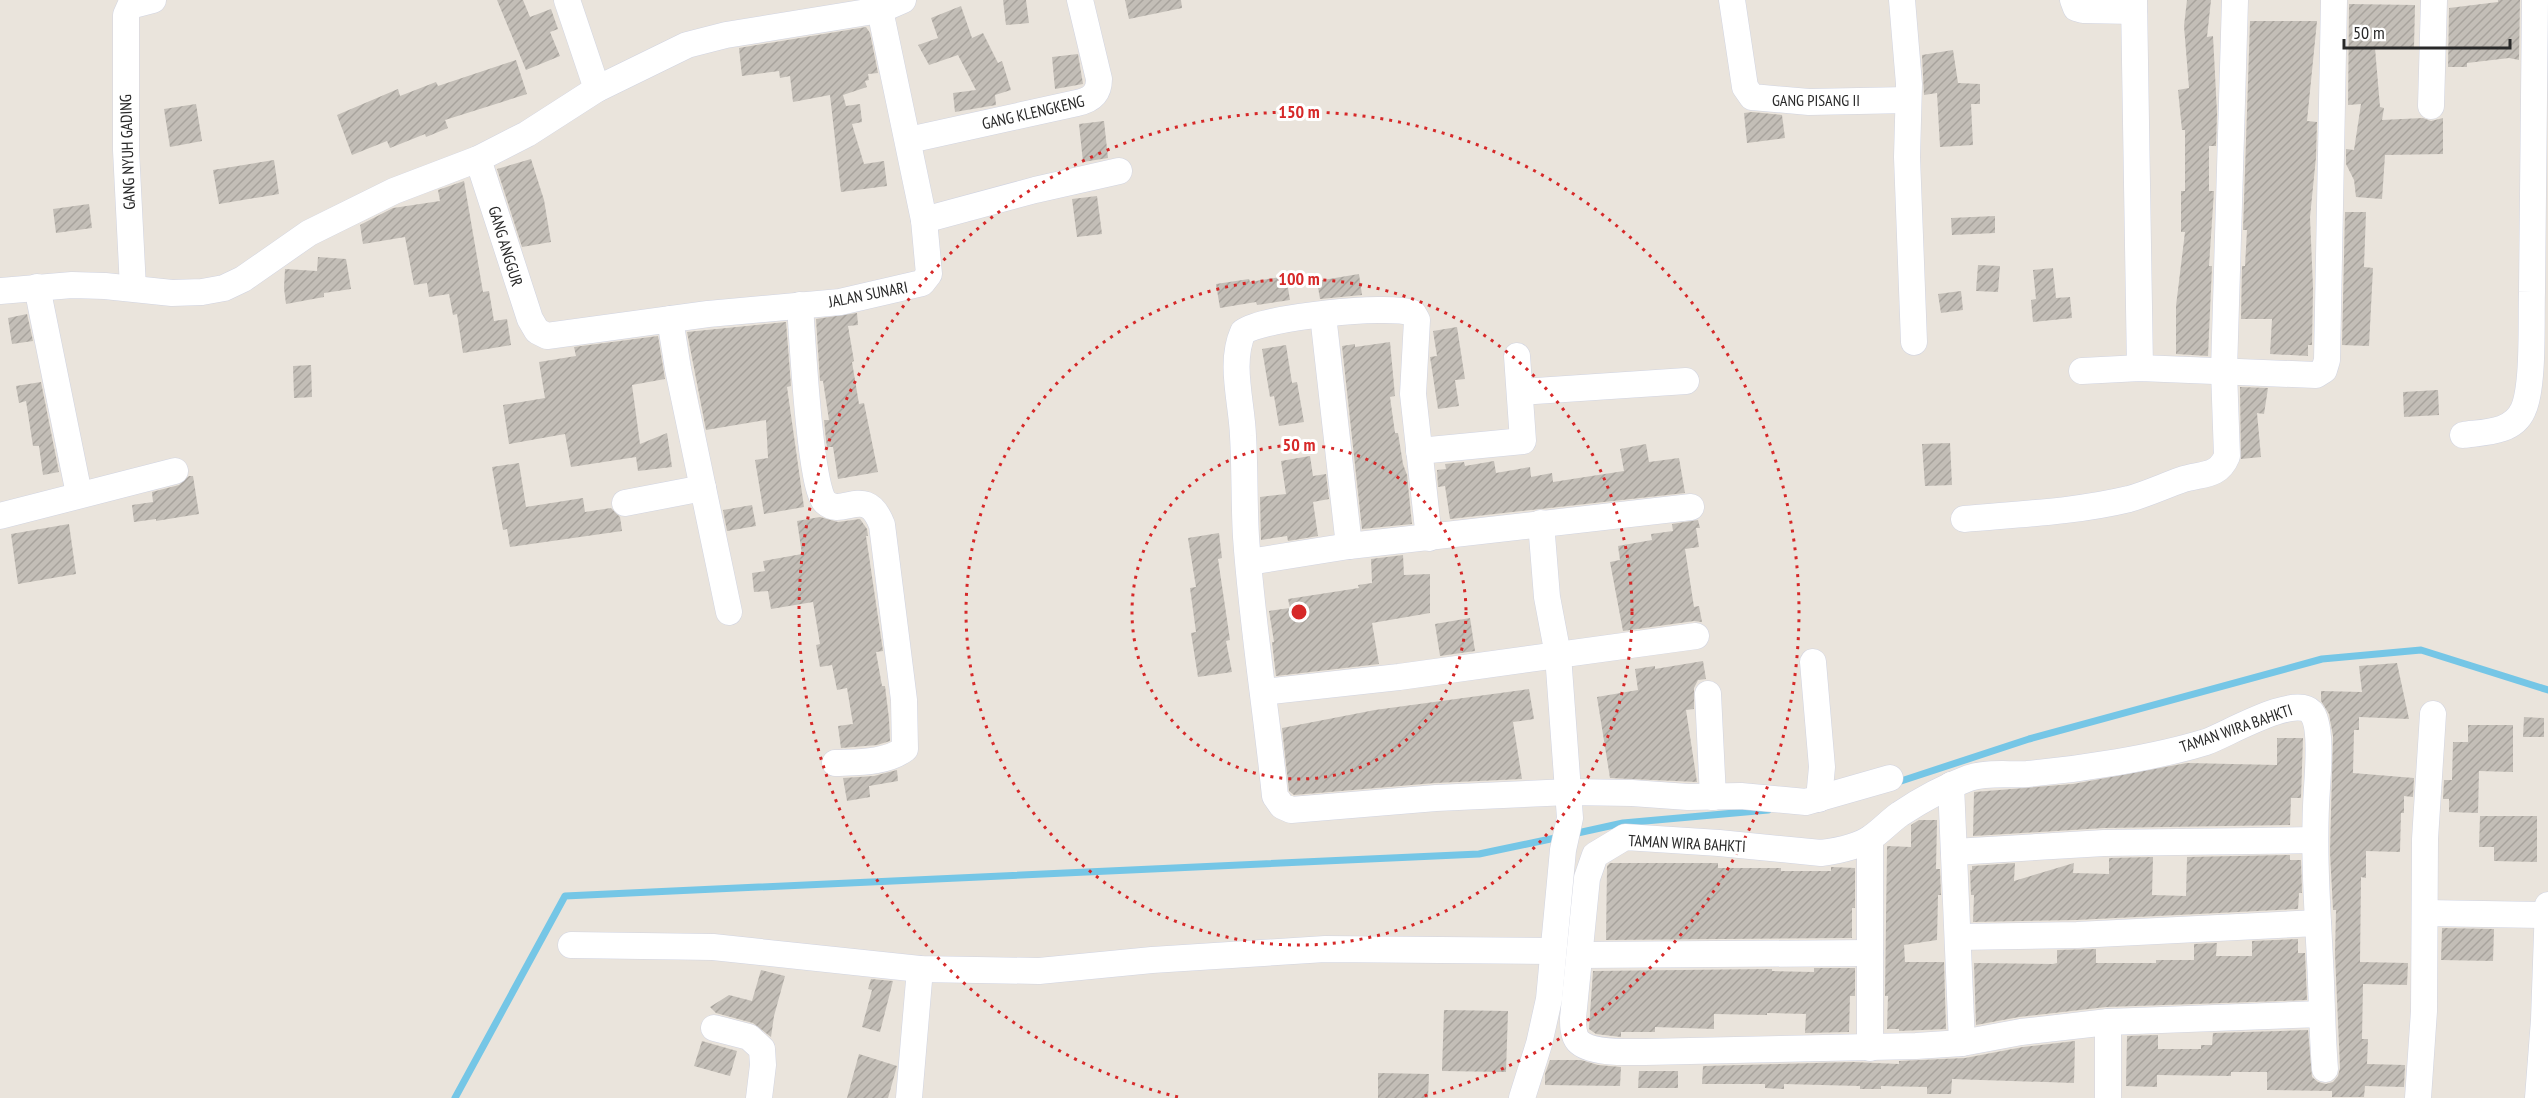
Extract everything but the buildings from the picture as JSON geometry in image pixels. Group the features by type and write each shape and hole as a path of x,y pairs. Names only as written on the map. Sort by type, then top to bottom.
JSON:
{"street":[{"name":"GANG NYUH GADING","path":"133,288 126,150 126,15 130,6 153,0"},
{"path":"567,0 597,89"},
{"name":"GANG KLENGKENG","path":"909,140 1088,101 1099,88 1099,79 1080,0"},
{"name":"GANG PISANG II","path":"1732,0 1745,87 1752,97 1809,102 1908,100"},
{"path":"1902,0 1909,65 1907,157 1914,342"},
{"path":"2073,0 2076,8 2083,10 2134,5 2140,368"},
{"path":"1964,519 2076,509 2105,504 2152,492 2183,479 2218,471 2227,456 2224,371 2235,0"},
{"path":"2082,371 2140,368 2316,375 2324,370 2328,360 2334,0"},
{"path":"2431,106 2434,0"},
{"path":"2463,435 2499,430 2515,422 2523,410 2528,390 2531,331 2535,0"},
{"path":"0,291 72,285 133,288 172,293 202,292 224,288 243,279 309,233 348,212 478,159 527,134 597,89 687,45 726,35 892,5"},
{"name":"JALAN SUNARI","path":"537,331 553,337 670,319 840,302 922,283 929,274 924,220 909,140 892,5"},
{"name":"GANG ANGGUR","path":"478,159 523,302 537,331"},
{"path":"924,220 1035,190 1119,171"},
{"path":"37,287 57,393 80,494"},
{"path":"800,305 814,461 820,494 824,502 831,506 864,504 872,506 877,513 883,531 904,700 905,749 898,754 873,761 835,763"},
{"path":"1430,538 1413,394 1417,320 1413,313 1388,308 1323,315 1250,327 1243,332 1240,338 1237,374 1243,435 1244,504 1256,644 1275,796 1286,808 1291,810 1436,798 1569,792 1741,796 1806,802 1890,778"},
{"path":"1323,315 1349,546"},
{"path":"670,319 678,369 729,612"},
{"path":"1419,451 1523,441 1518,356"},
{"path":"1520,392 1686,381"},
{"path":"0,516 175,471"},
{"path":"625,503 703,488"},
{"path":"1249,562 1349,546 1691,507"},
{"path":"1522,1098 1539,1044 1549,999 1563,850 1570,818 1558,655 1547,597 1541,523"},
{"path":"1263,692 1400,677 1696,636"},
{"path":"1813,662 1822,766 1819,799"},
{"path":"1708,694 1713,797"},
{"name":"TAMAN WIRA BAHKTI","path":"2321,1014 2108,1022 2021,1032 1962,1043 1870,1048 1645,1052 1587,1047 1578,1041 1573,1018 1587,878 1591,864 1595,855 1625,837 1821,853 1835,851 1870,839 1900,814 1951,785 1971,777 2081,767 2159,753 2206,742 2295,706 2311,712 2315,719 2318,738 2319,768 2315,840 2325,1069"},
{"path":"2418,1098 2424,1011 2425,839 2433,714"},
{"path":"1951,785 1962,1043"},
{"path":"1870,839 1870,1048"},
{"path":"1954,852 2104,843 2315,840"},
{"path":"2538,1098 2544,1020 2548,905"},
{"path":"2425,913 2548,915"},
{"path":"1958,937 2318,923"},
{"path":"571,945 713,947 920,969 1039,971 1152,960 1325,949 1554,951"},
{"path":"1580,955 1869,953"},
{"path":"909,1098 920,969"},
{"path":"2108,1022 2108,1098"},
{"path":"714,1028 749,1037 762,1049 763,1065 759,1098"}],"waterway":[{"path":"1895,783 2029,739 2322,659 2421,650 2548,690"},
{"path":"1573,834 1623,823 1768,810"},
{"path":"455,1098 565,896 1479,854 1560,837"}]}
